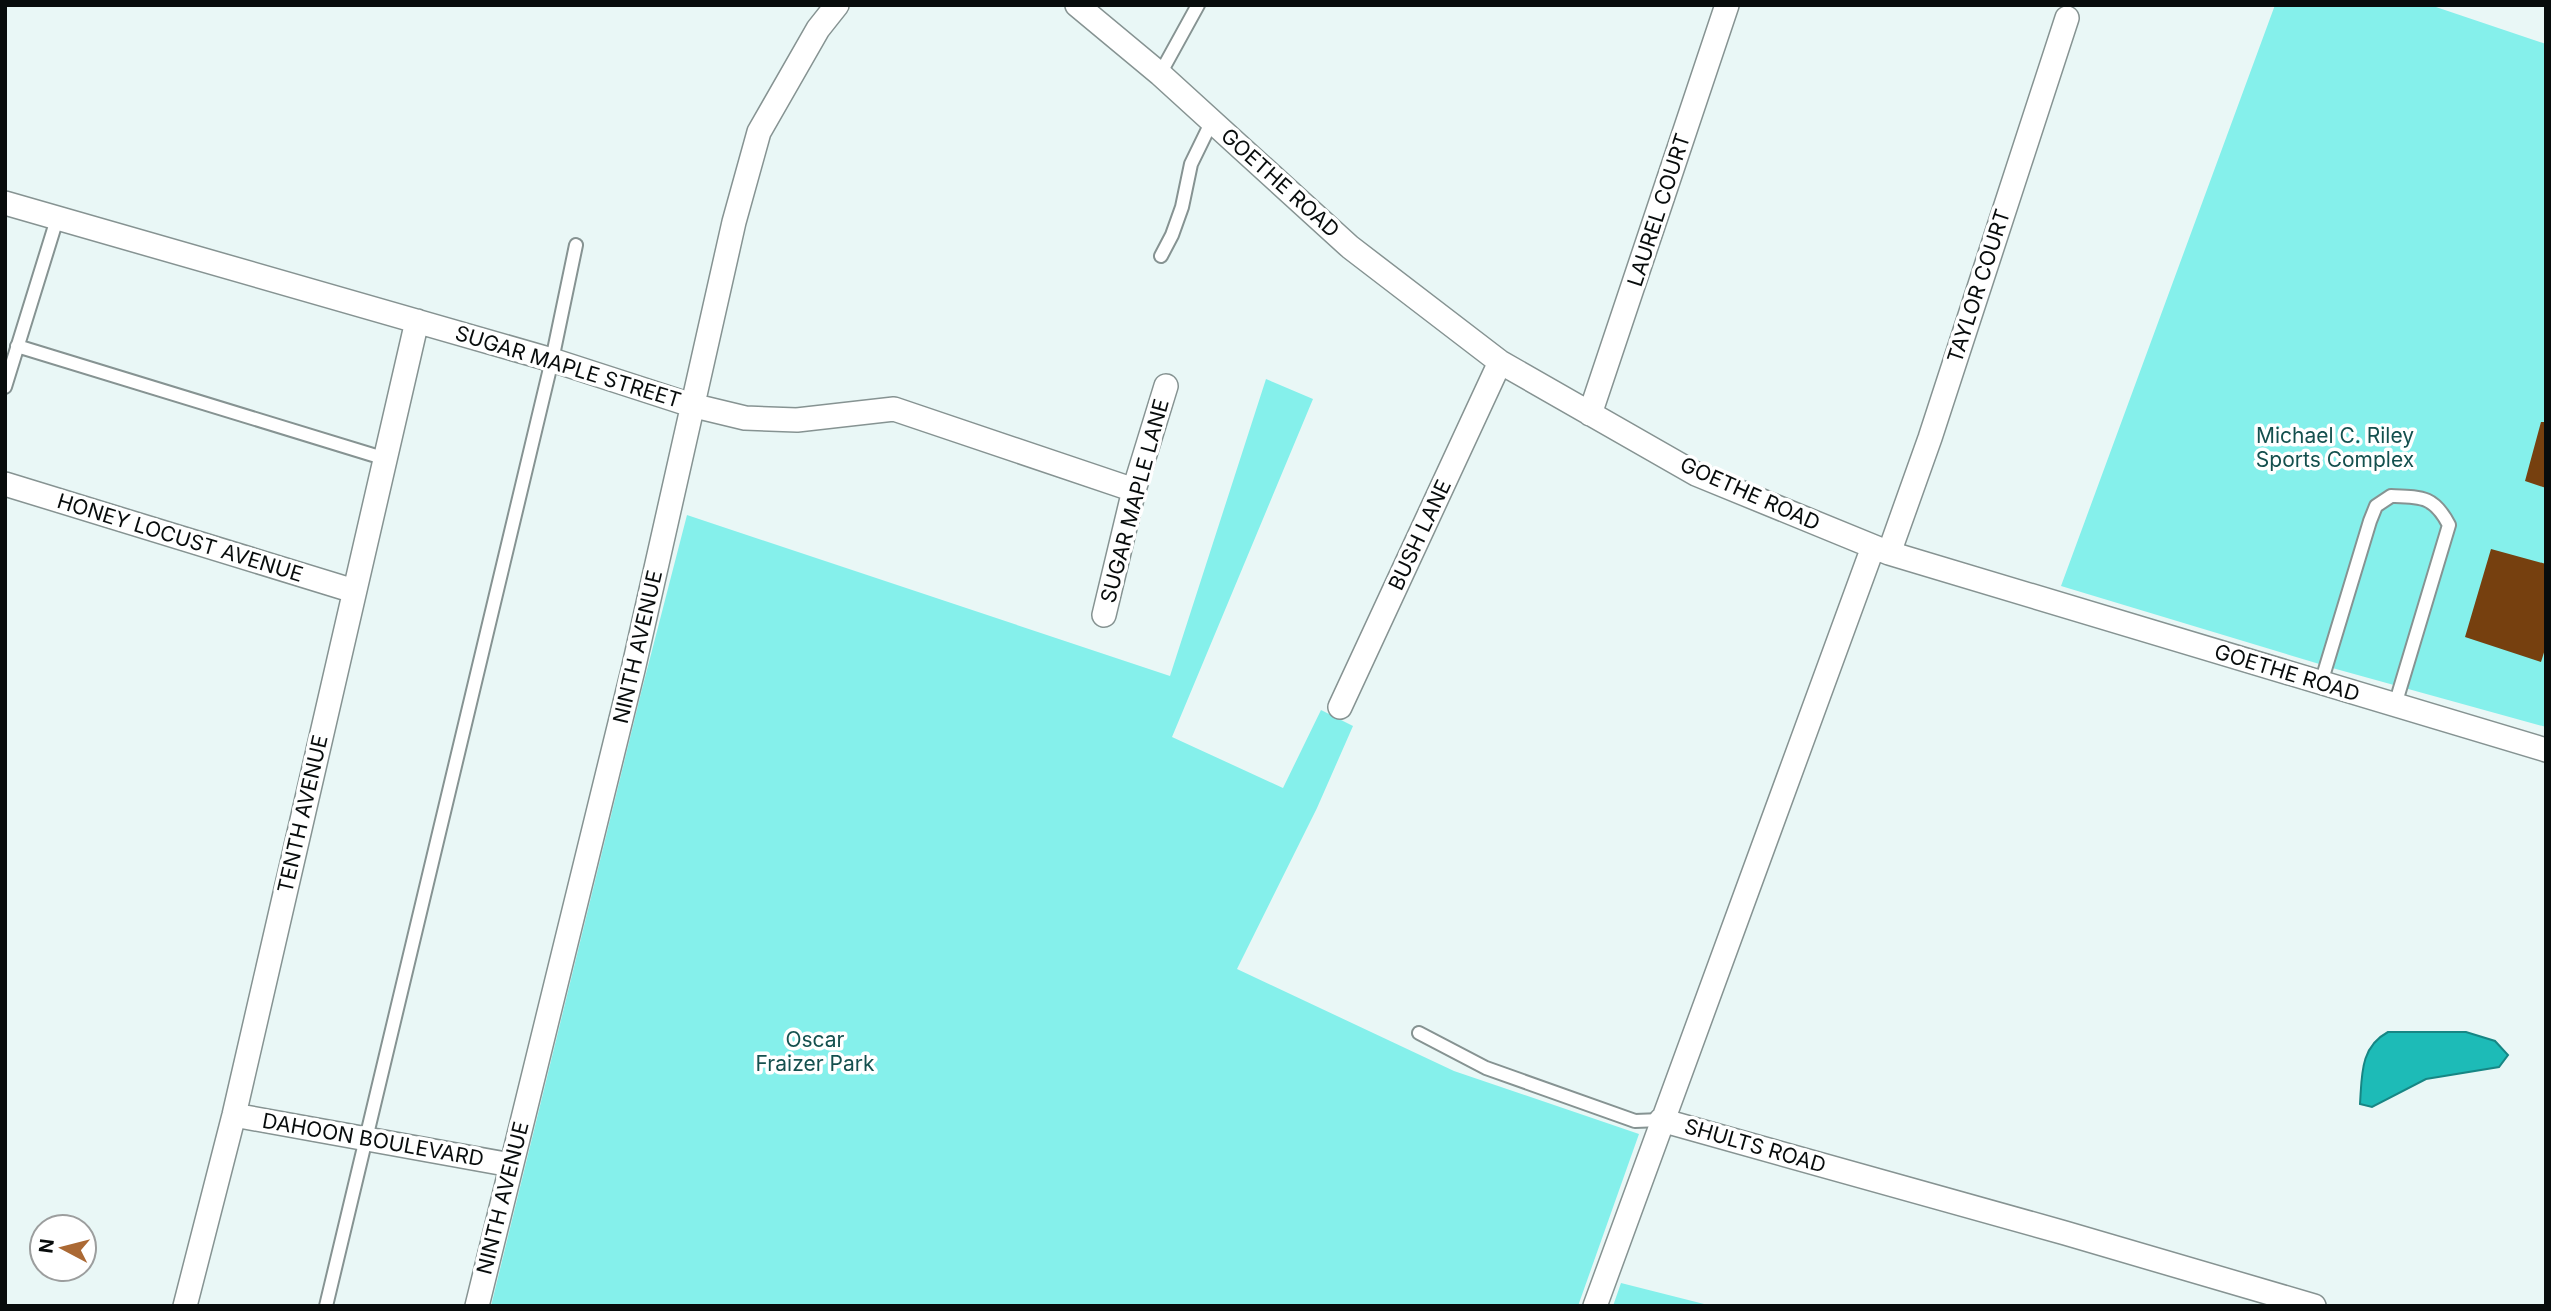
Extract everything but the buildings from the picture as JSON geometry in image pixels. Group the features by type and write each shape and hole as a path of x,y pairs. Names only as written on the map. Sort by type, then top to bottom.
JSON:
{"street":[{"name":"NINTH AVENUE","path":"477,1306 634,670 691,405 734,222 759,132 818,29 837,5"},
{"name":"GOETHE ROAD","path":"1077,5 1160,74 1350,247 1500,362 1696,474 1881,550 2546,750"},
{"name":"LAUREL COURT","path":"1590,414 1727,5"},
{"name":"TAYLOR COURT","path":"1881,550 1930,438 2067,18"},
{"name":"SUGAR MAPLE STREET","path":"5,203 552,360 691,405 745,418 797,421 894,409 1133,490"},
{"name":"TENTH AVENUE","path":"185,1306 234,1115 417,321"},
{"name":"BUSH LANE","path":"1340,708 1500,362"},
{"name":"SUGAR MAPLE LANE","path":"1104,615 1133,490 1166,386"},
{"name":"HONEY LOCUST AVENUE","path":"5,484 354,592"},
{"name":"SHULTS ROAD","path":"1881,550 1800,750 1661,1120 2314,1306"},
{"name":"DAHOON BOULEVARD","path":"234,1115 511,1165"},
{"path":"1595,1306 1661,1120"}],"lane":[{"path":"1160,74 1198,5"},
{"path":"1161,256 1182,207 1191,164 1212,121"},
{"path":"5,387 57,219"},
{"path":"326,1306 552,360 576,245"},
{"path":"17,346 386,459"},
{"path":"2321,683 2376,506 2391,496 2431,500 2441,510 2449,525 2395,705"},
{"path":"1419,1033 1486,1068 1635,1121 1661,1120"}],"green space":[{"name":"Michael C. Riley Sports Complex","path":"2275,5 2430,5 2546,44 2546,727 2336,669 2061,586"},
{"name":"Oscar Fraizer Park","path":"1266,379 1313,399 1172,737 1283,788 1321,710 1353,726 1317,808 1237,969 1454,1071 1639,1134 1578,1306 491,1306 687,515 1170,676"},
{"path":"1621,1283 1712,1306 1613,1306"}],"shaded area":[{"path":"2388,1032 2466,1032 2495,1041 2508,1055 2499,1067 2426,1079 2372,1107 2360,1104 2362,1072 2367,1054 2379,1038"}]}
